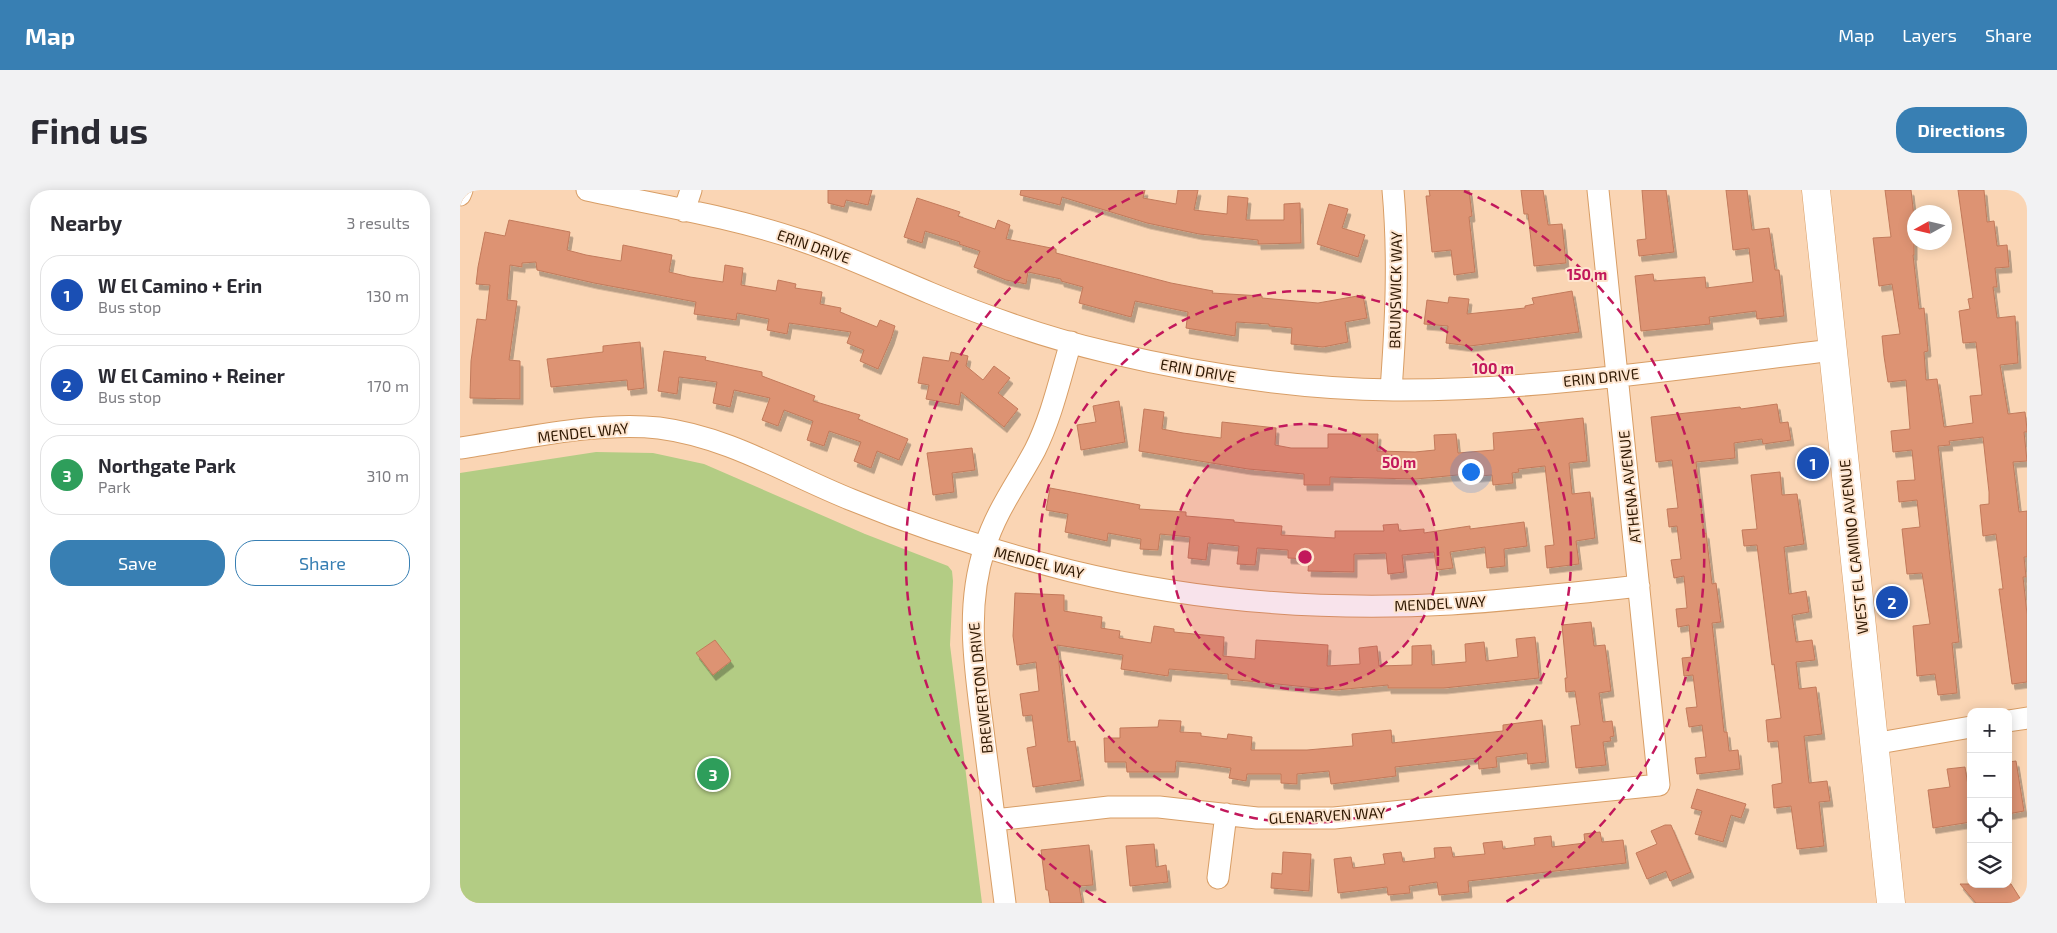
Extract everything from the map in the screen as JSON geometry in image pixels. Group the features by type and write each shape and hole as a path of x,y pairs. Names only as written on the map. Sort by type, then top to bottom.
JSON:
{"main road":[{"name":"WEST EL CAMINO AVENUE","path":"1816,190 1891,903"}],"street":[{"path":"460,195 462,190"},
{"name":"ERIN DRIVE","path":"587,190 795,238 836,252 936,295 1071,342 1170,366 1236,377 1325,387 1391,390 1525,385 1834,350"},
{"path":"684,211 691,190"},
{"name":"BRUNSWICK WAY","path":"1391,390 1397,304 1397,236 1393,190"},
{"name":"ATHENA AVENUE","path":"1598,190 1659,785"},
{"name":"BREWERTON DRIVE","path":"1005,903 973,649 975,591 984,548 1004,500 1035,449 1047,422 1071,342"},
{"name":"MENDEL WAY","path":"460,448 593,429 656,428 688,433 749,453 849,499 984,548 1075,572 1158,588 1262,601 1380,606 1442,604 1639,586"},
{"path":"2012,720 2027,718"},
{"path":"1873,744 1967,728"},
{"name":"GLENARVEN WAY","path":"994,820 1109,807 1159,807 1296,819 1334,818 1659,785"},
{"path":"1218,878 1226,814"}],"green space":[{"path":"596,452 653,453 704,464 865,534 948,566 952,571 953,581 950,645 982,903 460,903 460,473"}],"building":[{"path":"828,190 872,190 868,205 846,200 844,207 828,203"},
{"path":"1021,190 1145,190 1143,198 1176,204 1178,190 1198,190 1194,210 1227,214 1228,196 1248,198 1246,220 1284,220 1284,204 1300,203 1301,243 1258,244 1258,240 1199,234 1147,223 1062,197 1060,205 1020,195"},
{"path":"1429,190 1469,190 1472,216 1469,217 1475,272 1454,275 1451,250 1432,252 1426,196 1430,196"},
{"path":"1521,190 1543,190 1548,225 1562,224 1566,263 1534,266 1528,214 1524,214"},
{"path":"1642,190 1666,190 1674,252 1639,256 1637,240 1646,239"},
{"path":"1726,190 1747,190 1752,230 1769,228 1775,270 1779,270 1784,316 1757,319 1756,311 1709,317 1710,324 1641,331 1635,276 1653,274 1654,281 1705,277 1706,288 1753,282 1749,248 1733,250"},
{"path":"1885,190 1911,190 1913,205 1907,205 1907,250 1914,250 1919,309 1924,308 1928,351 1924,352 1926,380 1937,379 1944,427 1973,423 1970,396 1982,395 1976,342 1963,343 1959,311 1970,309 1968,299 1973,298 1958,190 1984,190 1987,222 1994,221 1997,246 2007,245 2009,267 1995,268 1997,287 1993,287 1997,318 2015,316 2018,363 2000,365 2008,414 2025,412 2027,429 2027,432 2024,432 2027,461 2013,462 2019,512 2027,511 2027,557 2024,557 2026,577 2023,577 2027,614 2027,682 2012,684 1999,589 2003,589 1996,534 1983,536 1980,505 1989,504 1989,492 1983,437 1949,441 1950,445 1938,446 1959,642 1952,643 1957,693 1938,695 1935,674 1917,676 1913,626 1930,624 1922,573 1907,574 1902,529 1920,527 1917,500 1899,502 1897,481 1915,480 1912,450 1893,452 1891,431 1910,429 1906,380 1888,382 1882,336 1900,334 1892,284 1879,286 1873,238 1891,237"},
{"path":"917,198 960,212 958,216 995,229 998,220 1010,225 1006,239 1056,249 1056,253 1171,283 1213,291 1212,293 1262,296 1262,298 1318,303 1363,295 1367,318 1345,322 1348,342 1323,347 1291,344 1292,328 1269,326 1269,324 1236,322 1235,336 1186,328 1188,312 1135,301 1131,317 1079,303 1083,287 1061,281 1061,279 1028,272 1026,284 1006,280 974,267 980,251 959,244 960,242 925,231 922,243 904,237"},
{"path":"1329,204 1348,209 1342,228 1365,235 1358,257 1317,244"},
{"path":"509,220 570,232 567,250 586,255 621,261 623,245 672,255 669,272 690,277 723,282 725,265 743,268 741,285 776,291 778,280 796,284 795,288 822,292 820,304 841,308 840,312 877,327 880,320 895,326 878,369 860,361 864,350 847,343 851,332 789,323 787,334 767,330 769,319 737,313 736,320 694,314 696,302 537,270 536,262 522,263 522,267 510,265 507,300 517,301 509,360 520,361 520,399 470,398 471,361 477,319 486,320 490,285 476,284 485,232 505,236"},
{"path":"1572,291 1579,332 1470,346 1446,343 1448,326 1424,324 1427,300 1448,303 1449,297 1469,299 1467,314 1525,308 1525,306 1534,304 1532,298"},
{"path":"640,342 644,388 628,390 627,380 551,387 547,359 603,352 603,346"},
{"path":"664,351 706,357 705,360 762,372 762,376 815,396 813,401 860,415 858,419 908,439 899,460 877,451 871,468 854,461 861,442 829,431 824,446 807,440 813,421 784,410 778,426 762,420 770,398 734,390 730,407 713,403 717,382 679,377 677,394 658,391"},
{"path":"951,352 968,356 966,366 983,380 994,366 1010,378 998,393 1018,409 1004,427 961,392 959,405 926,399 929,385 918,383 923,357 949,361"},
{"path":"1119,401 1125,442 1081,450 1077,425 1096,422 1093,406"},
{"path":"1777,404 1780,423 1788,422 1791,440 1763,444 1762,439 1734,443 1735,458 1696,462 1704,533 1706,533 1712,584 1716,583 1721,622 1712,623 1724,732 1727,732 1729,751 1738,750 1740,769 1697,774 1695,758 1706,757 1702,725 1689,727 1686,708 1697,707 1693,675 1684,676 1682,658 1692,657 1689,625 1678,627 1676,609 1687,608 1684,576 1674,578 1671,560 1681,559 1677,526 1669,527 1667,509 1678,508 1672,460 1656,462 1651,417"},
{"path":"1144,409 1164,412 1162,429 1183,433 1221,438 1222,422 1276,428 1275,445 1291,448 1328,448 1328,434 1378,434 1377,451 1415,452 1435,450 1434,435 1456,434 1458,453 1494,450 1493,433 1538,429 1537,423 1583,418 1587,461 1569,463 1572,494 1590,492 1595,538 1576,541 1579,564 1547,568 1545,546 1554,545 1545,466 1518,469 1519,472 1512,473 1513,483 1493,485 1492,475 1468,477 1468,474 1416,479 1330,477 1330,485 1304,485 1304,474 1248,469 1139,451"},
{"path":"972,448 975,470 952,473 954,492 933,495 927,453"},
{"path":"1780,472 1782,495 1797,494 1804,544 1784,547 1789,594 1806,591 1809,612 1792,615 1796,642 1812,640 1815,660 1796,662 1799,689 1816,687 1822,734 1804,736 1809,783 1827,781 1830,801 1819,802 1824,846 1797,849 1791,806 1774,808 1772,785 1782,783 1781,771 1778,741 1768,742 1766,720 1781,718 1774,664 1772,665 1757,545 1744,546 1742,530 1757,529 1751,475"},
{"path":"1050,488 1140,505 1139,509 1186,512 1186,516 1282,526 1281,535 1335,538 1335,531 1384,531 1383,525 1398,524 1399,531 1424,529 1424,533 1470,526 1470,529 1524,522 1527,546 1504,549 1505,566 1487,568 1485,547 1450,552 1453,568 1437,570 1434,552 1402,555 1404,572 1388,574 1386,553 1354,554 1354,572 1308,571 1309,559 1288,558 1288,550 1257,548 1255,565 1237,564 1239,546 1208,543 1206,560 1188,558 1190,537 1160,534 1158,550 1140,549 1141,539 1108,533 1107,541 1065,532 1068,514 1046,510"},
{"path":"1015,593 1064,595 1064,611 1102,617 1101,628 1120,631 1119,638 1151,643 1154,626 1174,629 1174,632 1224,637 1223,656 1255,659 1256,640 1328,645 1327,666 1360,664 1359,648 1377,646 1379,666 1412,665 1412,646 1431,645 1432,665 1466,662 1465,644 1484,642 1486,661 1518,657 1516,639 1535,637 1539,678 1444,688 1388,688 1388,685 1336,690 1228,679 1228,674 1169,669 1168,676 1121,669 1123,655 1057,645 1068,742 1075,741 1081,780 1033,787 1027,748 1036,746 1032,715 1023,716 1020,694 1039,691 1036,662 1017,665 1013,636"},
{"path":"1591,622 1594,646 1605,645 1611,691 1599,693 1603,722 1612,721 1614,736 1610,737 1611,741 1603,742 1606,765 1576,768 1571,726 1580,725 1575,691 1566,692 1565,678 1567,678 1562,625"},
{"path":"715,640 731,661 713,675 696,653"},
{"path":"1159,720 1181,721 1180,732 1201,733 1201,736 1227,739 1228,734 1252,737 1251,750 1307,750 1353,746 1352,734 1391,730 1392,743 1503,731 1503,725 1542,720 1546,762 1528,764 1527,753 1496,757 1497,767 1479,769 1478,758 1395,767 1396,776 1331,784 1329,771 1297,774 1297,784 1281,783 1281,774 1247,774 1246,781 1229,778 1231,768 1196,763 1176,761 1175,772 1127,772 1126,762 1105,762 1104,738 1120,738 1120,728 1158,727"},
{"path":"2016,761 2024,811 2012,813 2012,798 2012,762"},
{"path":"1965,767 1967,779 1967,823 1933,828 1928,790 1950,787 1947,769"},
{"path":"1697,789 1746,804 1741,818 1731,815 1723,842 1695,834 1702,811 1691,808"},
{"path":"1665,825 1671,825 1691,872 1670,881 1666,871 1647,879 1636,853 1657,844 1651,831"},
{"path":"1600,832 1602,842 1623,840 1626,863 1468,881 1469,892 1439,895 1437,882 1409,886 1410,893 1388,895 1387,887 1338,893 1334,859 1351,857 1353,868 1385,864 1383,854 1401,852 1403,862 1435,858 1434,848 1451,847 1453,857 1485,854 1483,843 1502,841 1503,849 1535,845 1534,838 1551,836 1552,847 1585,843 1584,834"},
{"path":"1154,844 1156,867 1166,865 1168,882 1130,886 1126,846"},
{"path":"1089,845 1093,885 1079,886 1082,903 1050,903 1048,890 1046,890 1041,850"},
{"path":"1283,852 1311,854 1309,891 1271,888 1272,873 1282,874"},
{"path":"1960,884 1967,884 1967,888 2012,888 2012,886 2023,903 1976,903"}],"place":[{"name":"W El Camino + Erin","path":"1813,463"},
{"name":"W El Camino + Reiner","path":"1892,602"},
{"name":"Northgate Park","path":"713,774"}]}
